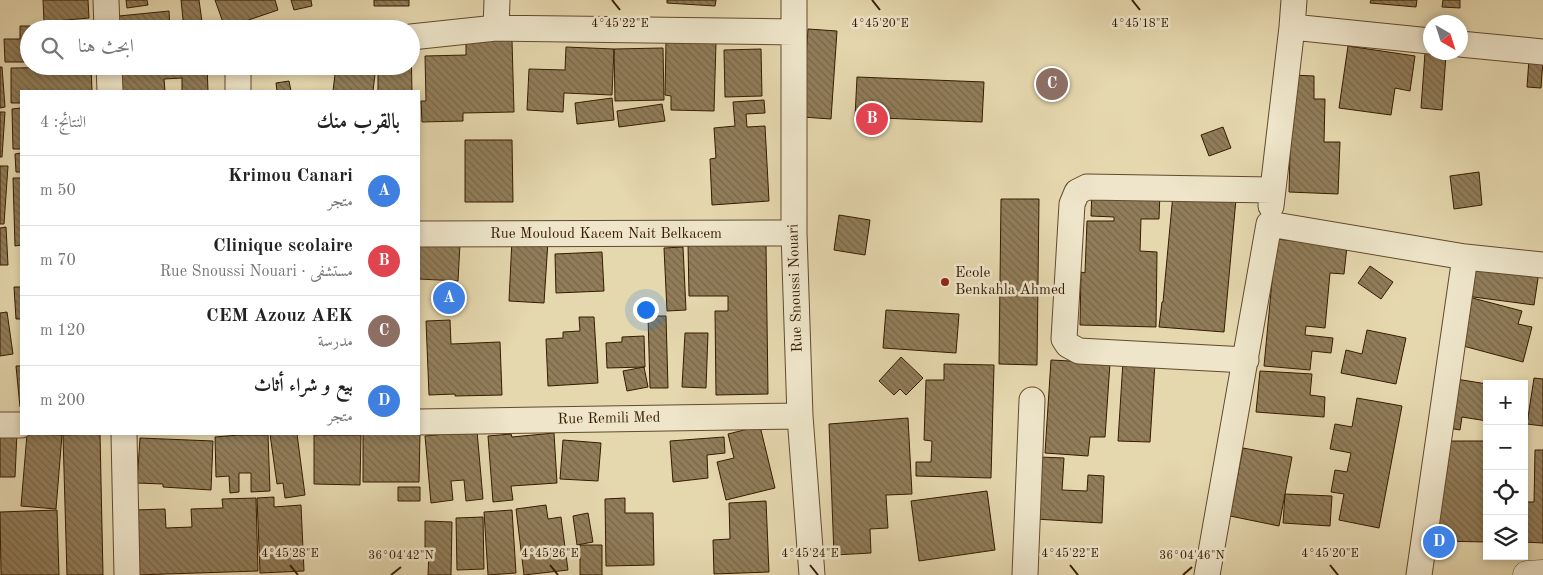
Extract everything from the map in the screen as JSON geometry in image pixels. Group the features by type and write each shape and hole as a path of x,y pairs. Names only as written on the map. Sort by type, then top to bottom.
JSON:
{"street":[{"path":"106,0 107,20"},
{"path":"496,0 496,28"},
{"name":"Rue Snoussi Nouari","path":"794,0 794,234 800,416 812,575"},
{"path":"1207,575 1246,360 1268,224 1294,0"},
{"path":"1292,27 1423,40"},
{"path":"420,36 496,28 794,32"},
{"path":"1468,45 1543,52"},
{"path":"109,75 110,90"},
{"path":"1246,360 1079,351 1068,345 1064,339 1072,204 1077,192 1087,188 1272,190"},
{"path":"1268,224 1465,257 1543,265"},
{"name":"Rue Mouloud Kacem Nait Belkacem","path":"420,234 794,234"},
{"path":"1419,575 1465,257"},
{"path":"1025,575 1032,400"},
{"name":"Rue Remili Med","path":"420,422 800,416"},
{"path":"0,425 20,425"},
{"path":"124,435 127,575"},
{"path":"1527,575 1543,574"}],"building":[{"path":"43,0 88,0 89,18 44,20"},
{"path":"126,0 147,0 148,5 127,8"},
{"path":"181,0 199,0 202,20 183,20"},
{"path":"215,0 275,0 278,10 249,20 222,20"},
{"path":"291,0 311,0 312,6 294,10"},
{"path":"374,0 409,0 409,6 374,6"},
{"path":"667,0 716,0 715,6 667,3"},
{"path":"1371,0 1417,0 1416,7 1370,3"},
{"path":"1443,0 1460,0 1460,8 1442,7"},
{"path":"169,11 170,20 119,20 119,16"},
{"path":"808,29 837,31 831,119 802,117"},
{"path":"4,39 20,39 20,62 5,62"},
{"path":"512,40 514,112 463,113 463,121 422,122 421,101 426,101 425,56 466,55 466,41"},
{"path":"666,41 716,42 714,111 671,110 671,96 665,95"},
{"path":"1348,46 1415,56 1410,91 1395,88 1391,115 1339,108"},
{"path":"566,47 614,49 612,95 564,93 563,112 527,110 529,69 565,70"},
{"path":"663,48 664,100 615,101 614,49"},
{"path":"761,49 762,96 725,97 724,50"},
{"path":"1529,59 1543,60 1541,88 1527,87"},
{"path":"1424,60 1446,60 1442,110 1421,108"},
{"path":"0,67 2,67 5,107 0,108"},
{"path":"11,68 20,68 20,75 91,75 92,90 20,90 20,103 11,103"},
{"path":"120,75 207,75 208,90 182,90 182,78 164,79 165,90 121,90"},
{"path":"335,75 375,75 373,90 333,90"},
{"path":"378,75 412,75 412,90 378,90"},
{"path":"1292,75 1314,76 1314,99 1325,99 1324,142 1340,142 1338,194 1289,192"},
{"path":"857,77 984,82 982,122 855,117"},
{"path":"289,81 291,90 277,90 276,83"},
{"path":"612,98 614,120 577,124 575,103"},
{"path":"764,100 765,113 746,114 747,127 765,126 769,201 712,205 710,159 716,158 714,128 735,126 733,102"},
{"path":"662,104 665,121 619,127 617,111"},
{"path":"20,108 20,149 13,149 12,109"},
{"path":"0,112 5,112 2,157 0,157"},
{"path":"1223,127 1231,148 1209,156 1201,135"},
{"path":"465,140 512,140 513,202 465,202"},
{"path":"20,153 20,172 16,172 15,154"},
{"path":"0,166 8,166 4,224 0,224"},
{"path":"1479,172 1482,205 1454,209 1450,176"},
{"path":"13,178 20,178 20,245 15,246"},
{"path":"1092,190 1160,192 1159,219 1141,219 1140,251 1157,252 1156,327 1080,325 1081,272 1085,273 1087,221 1114,221 1114,217 1091,216"},
{"path":"1173,194 1236,199 1224,332 1159,327"},
{"path":"1001,199 1039,199 1037,365 999,364"},
{"path":"839,215 870,220 865,255 834,250"},
{"path":"6,227 8,265 0,265 0,228"},
{"path":"512,239 548,241 544,303 509,301"},
{"path":"1276,239 1347,246 1344,274 1330,273 1325,328 1306,326 1305,335 1333,338 1331,353 1312,351 1310,370 1264,366"},
{"path":"420,242 460,244 458,281 420,279"},
{"path":"688,244 766,244 768,394 716,395 715,311 728,311 728,296 689,296"},
{"path":"683,247 686,310 667,311 664,248"},
{"path":"602,252 604,291 556,293 555,254"},
{"path":"1540,265 1534,305 1466,296 1470,267"},
{"path":"1370,266 1393,282 1381,299 1358,283"},
{"path":"14,287 20,287 20,319 16,319"},
{"path":"1465,296 1522,311 1518,324 1532,327 1523,362 1452,343"},
{"path":"886,310 959,314 956,353 883,348"},
{"path":"7,312 13,354 0,356 0,313"},
{"path":"648,316 666,316 668,388 650,388"},
{"path":"579,317 594,317 598,383 548,386 546,339 563,338 563,332 580,331"},
{"path":"450,320 451,344 500,342 502,395 429,395 426,321"},
{"path":"1367,330 1406,338 1396,384 1341,373 1346,350 1362,354"},
{"path":"685,333 708,333 706,388 682,387"},
{"path":"644,336 645,367 607,368 606,343 622,342 622,337"},
{"path":"901,357 923,378 906,395 900,389 894,395 879,381"},
{"path":"1051,360 1110,363 1105,437 1090,437 1088,456 1045,453"},
{"path":"1123,361 1155,363 1150,442 1118,441"},
{"path":"944,364 994,365 991,478 916,476 916,462 931,462 932,441 924,440 926,380 944,380"},
{"path":"16,366 20,366 20,407"},
{"path":"644,367 648,387 627,391 623,371"},
{"path":"1260,371 1312,374 1310,395 1325,397 1324,417 1256,412"},
{"path":"1534,378 1543,379 1543,426 1528,424"},
{"path":"1456,379 1483,383 1483,420 1462,417 1460,430 1448,428"},
{"path":"1357,398 1402,406 1379,528 1339,520 1344,494 1331,492 1335,470 1347,472 1351,453 1330,449 1335,424 1352,427"},
{"path":"908,418 912,494 886,495 888,528 870,529 871,553 834,555 829,424"},
{"path":"760,426 775,488 726,500 717,462 734,458 728,434"},
{"path":"0,431 17,432 15,477 0,477"},
{"path":"477,431 483,499 466,501 464,480 451,481 453,500 431,503 425,436"},
{"path":"554,433 557,483 511,486 513,500 493,502 488,436 511,434 512,437"},
{"path":"27,435 62,435 56,509 21,506"},
{"path":"63,435 100,435 103,575 67,575"},
{"path":"268,435 270,491 251,492 251,473 239,473 239,492 230,493 229,476 216,477 215,437"},
{"path":"270,435 297,435 305,495 285,498 283,483 277,484"},
{"path":"314,435 361,435 360,485 314,484"},
{"path":"363,435 420,435 419,482 363,482"},
{"path":"724,437 725,453 707,455 708,478 673,482 670,441"},
{"path":"140,438 213,441 211,490 163,487 163,484 137,483"},
{"path":"563,440 601,443 598,481 560,479"},
{"path":"1438,441 1483,441 1483,542 1437,541"},
{"path":"1243,448 1292,457 1279,526 1230,516"},
{"path":"1535,450 1543,450 1543,543 1528,542 1528,502 1534,502"},
{"path":"1039,457 1064,458 1062,490 1087,491 1088,475 1104,476 1102,523 1035,519"},
{"path":"398,487 420,487 420,501 398,501"},
{"path":"987,491 995,550 919,561 911,501"},
{"path":"1285,494 1332,496 1330,526 1283,523"},
{"path":"274,497 274,507 301,505 304,571 260,573 257,498"},
{"path":"256,498 258,571 136,575 135,510 165,509 166,528 192,527 191,509 223,508 222,499"},
{"path":"625,498 625,513 653,513 654,565 606,566 605,499"},
{"path":"766,501 769,572 714,574 713,540 730,539 729,503"},
{"path":"546,505 548,519 561,517 568,570 524,575 516,509"},
{"path":"57,510 59,575 1,575 0,512"},
{"path":"512,510 516,573 488,575 484,512"},
{"path":"588,513 593,542 577,545 573,516"},
{"path":"483,517 484,569 457,570 456,518"},
{"path":"425,521 452,522 451,575 428,575 429,550 425,550"},
{"path":"580,545 602,545 602,575 580,575"}],"place":[{"name":"CEM Azouz AEK","path":"1052,84"},
{"name":"Clinique scolaire","path":"872,119"},
{"name":"Ecole Benkahla Ahmed","path":"945,282"},
{"name":"Krimou Canari","path":"449,298"},
{"name":"بيع و شراء أثاث","path":"1439,542"}]}
